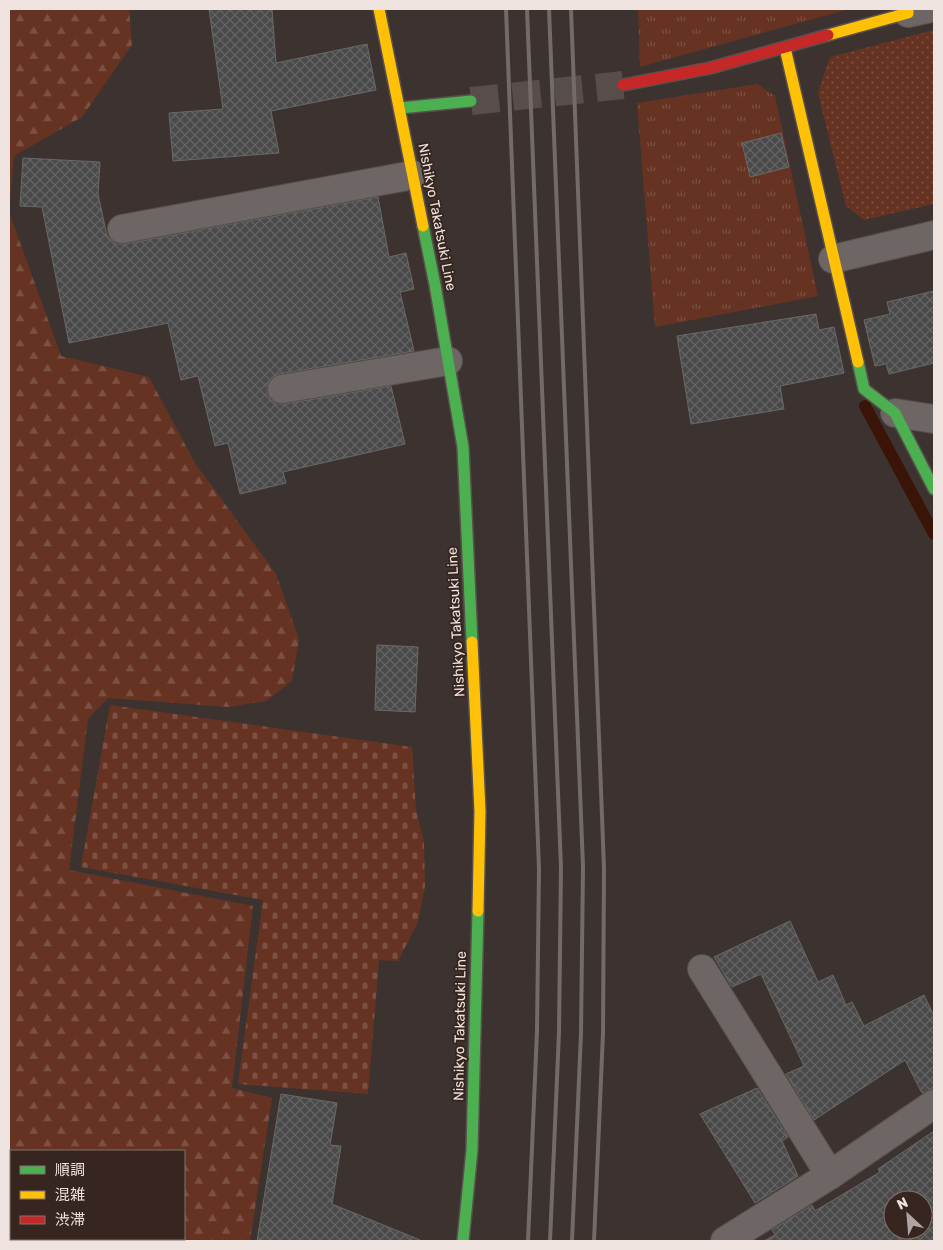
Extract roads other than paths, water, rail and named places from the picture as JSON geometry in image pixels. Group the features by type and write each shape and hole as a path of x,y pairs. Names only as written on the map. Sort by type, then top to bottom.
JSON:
{"main road":[{"name":"Nishikyo Takatsuki Line","path":"379,9 435,285 463,447 480,811 472,1150 462,1241"},
{"path":"623,85 710,68 914,10"},
{"path":"785,48 864,389 895,414 934,489"},
{"path":"400,108 471,100"}],"street":[{"path":"122,229 413,175"},
{"path":"833,259 934,235"},
{"path":"282,389 448,361"},
{"path":"895,414 934,419"},
{"path":"702,969 830,1175"},
{"path":"738,1238 934,1104"}],"waterway":[{"path":"865,406 934,534"}],"tunnel":[{"path":"471,101 623,85"}],"railway":[{"path":"506,9 539,869 537,1031 528,1241"},
{"path":"527,9 561,868 559,1032 550,1241"},
{"path":"549,9 583,867 581,1033 572,1241"},
{"path":"571,9 604,868 603,1033 594,1241"}]}
